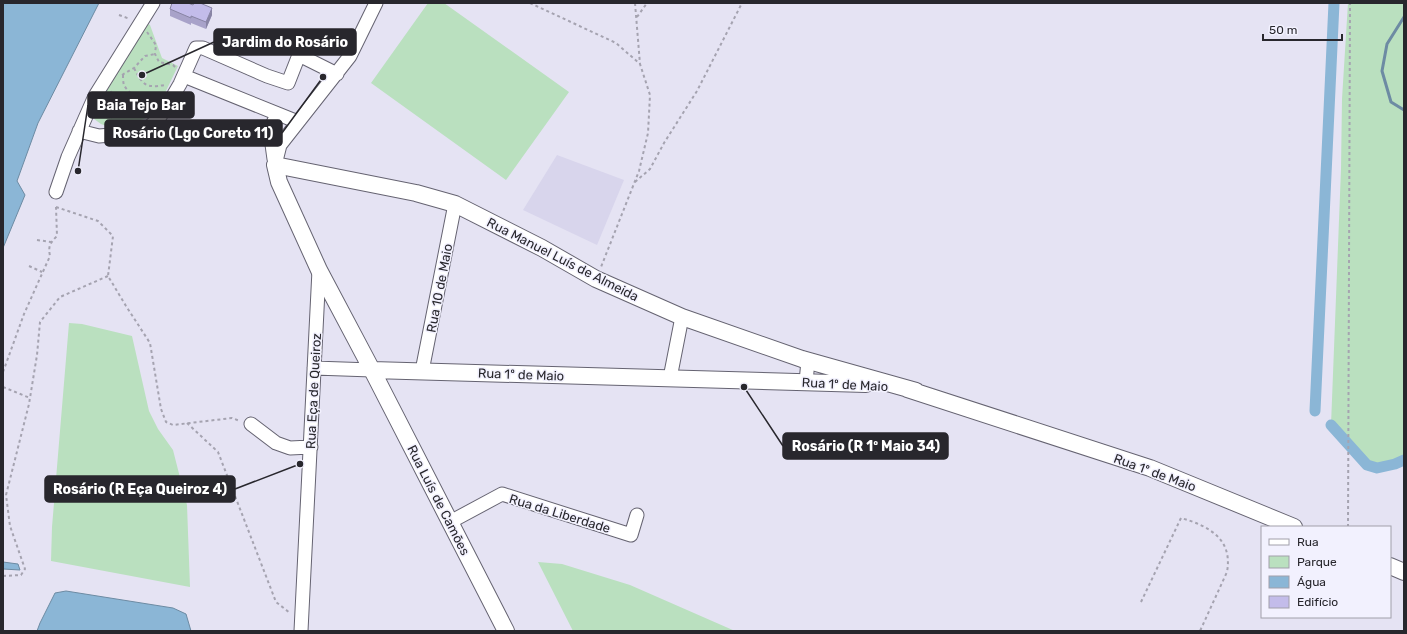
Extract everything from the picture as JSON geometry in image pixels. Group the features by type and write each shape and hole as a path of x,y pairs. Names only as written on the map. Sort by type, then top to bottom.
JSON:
{"street":[{"path":"56,192 68,157 95,96 153,3"},
{"path":"275,165 280,145 350,56 376,3"},
{"path":"79,131 99,136 118,135 148,128 165,110 182,80 196,48 203,48 267,76 288,83 299,56 337,74"},
{"path":"182,80 298,122"},
{"path":"275,165 270,130 277,114"},
{"name":"Rua Manuel Luís de Almeida","path":"275,165 416,192 455,204 542,248 596,279 682,317 808,361 916,391"},
{"name":"Rua Luís de Camões","path":"275,165 279,182 319,270 506,631"},
{"name":"Rua 10 de Maio","path":"422,371 455,204"},
{"name":"Rua Eça de Queiroz","path":"301,631 319,270"},
{"path":"670,378 682,317"},
{"path":"806,382 808,361"},
{"path":"314,368 372,370"},
{"name":"Rua 1º de Maio","path":"372,370 806,382 877,385 916,391 1150,468 1292,526"},
{"path":"250,424 276,443 290,448 311,447"},
{"name":"Rua da Liberdade","path":"450,522 502,494 631,535 637,515"},
{"path":"1391,566 1404,572"}],"path":[{"path":"530,3 616,43 640,64"},
{"path":"596,279 639,171 648,133 650,95 640,64 635,3"},
{"path":"636,18 647,3"},
{"path":"634,182 650,170 664,143 697,91 742,3"},
{"path":"1348,526 1350,3"},
{"path":"134,68 140,80 151,87 182,80 173,65 159,62 156,54 156,45 141,23"},
{"path":"119,77 134,68 145,56 156,54"},
{"path":"122,75 124,84 133,95 144,102 165,110"},
{"path":"108,114 114,102 110,87"},
{"path":"89,109 103,110 114,119 118,135"},
{"path":"3,372 24,314 50,256 48,248 57,236 56,207 98,221 113,236 108,276 150,343 161,409 166,422 173,425 232,418 250,424"},
{"path":"38,240 51,242"},
{"path":"29,266 42,272"},
{"path":"3,576 21,575 25,569 10,526 6,495 30,398 37,355 40,322 60,297 108,276"},
{"path":"3,387 30,398"},
{"path":"187,423 218,452 276,602 293,615"},
{"path":"1142,602 1181,518 1196,522 1219,538 1225,545 1229,554 1227,572 1200,631"}],"shaded area":[{"path":"557,155 624,180 597,245 523,210"}],"green space":[{"path":"428,3 444,3 569,92 506,180 371,83"},
{"path":"1348,3 1404,3 1404,460 1383,467 1377,467 1364,461 1331,425 1341,169 1342,99"},
{"path":"145,22 150,25 162,58 178,66 165,93 149,117 119,128 101,124 94,119 89,111"},
{"path":"69,323 82,324 132,336 149,411 158,429 173,450 187,505 190,587 51,561 52,527"},
{"path":"538,562 562,564 630,585 735,631 573,631"}],"water":[{"path":"3,3 99,3 38,123 17,181 25,195 3,248"},
{"path":"3,562 18,564 20,570 3,569"},
{"path":"66,591 173,608 186,614 191,631 37,631 55,593"}],"building":[{"path":"172,3 188,3 193,5 194,3 200,3 212,8 206,22 191,16 191,18 170,9"}],"waterway":[{"path":"1315,411 1334,3"},
{"path":"1404,17 1387,44 1382,71 1391,102 1404,110"},
{"path":"1331,425 1367,465 1377,468 1395,464 1404,460"}],"place":[{"name":"Jardim do Rosário","path":"142,75"},
{"name":"Rosário (Lgo Coreto 11)","path":"323,77"},
{"name":"Baia Tejo Bar","path":"78,171"},
{"name":"Rosário (R 1º Maio 34)","path":"744,387"},
{"name":"Rosário (R Eça Queiroz 4)","path":"300,464"}]}
